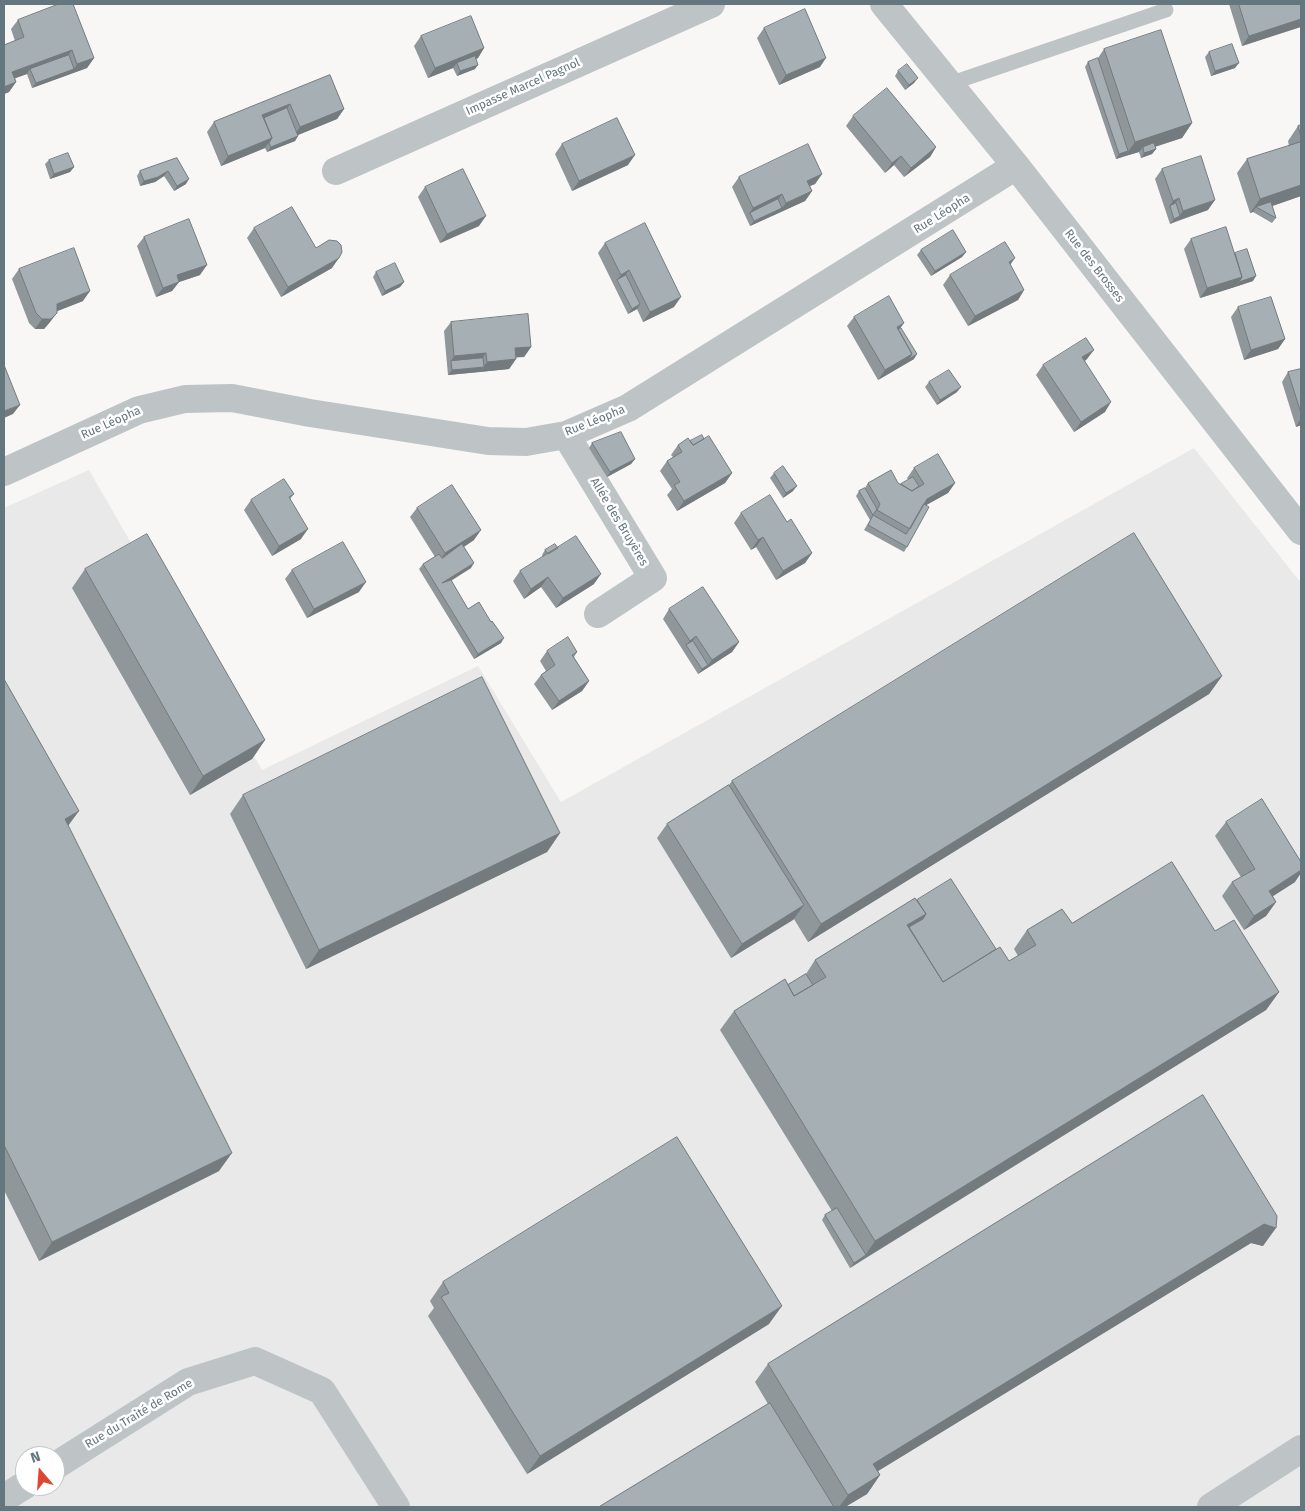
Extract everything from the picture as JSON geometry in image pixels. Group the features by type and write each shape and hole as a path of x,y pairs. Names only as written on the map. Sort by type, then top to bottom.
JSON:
{"street":[{"name":"Impasse Marcel Pagnol","path":"336,171 711,4"},
{"name":"Rue des Brosses","path":"884,4 1016,166 1301,531"},
{"name":"Rue Léopha","path":"4,472 139,410 185,399 232,398 310,413 488,441 526,442 566,435 628,408 1016,166"},
{"name":"Allée des Bruyères","path":"566,435 653,578 598,614"},
{"name":"Rue du Traité de Rome","path":"65,1460 188,1382 255,1361 322,1391 396,1507"},
{"path":"1211,1507 1301,1449"},
{"path":"4,1498 15,1491"}],"lane":[{"path":"949,84 1166,10"}],"shaded area":[{"path":"1194,448 1301,583 1301,1507 4,1507 4,508 89,470 262,770 478,666 561,802"}],"building":[{"path":"59,4 73,4 94,58 77,64 72,50 12,72 16,82 4,87 4,45 24,37 18,20"},
{"path":"1239,4 1301,4 1301,19 1249,36"},
{"path":"805,9 826,58 786,75 764,28"},
{"path":"471,16 484,48 435,68 421,36"},
{"path":"1161,30 1192,123 1135,142 1104,49"},
{"path":"1232,44 1239,63 1215,71 1209,52"},
{"path":"69,55 74,69 36,83 30,69"},
{"path":"475,56 478,65 460,71 457,63"},
{"path":"1098,58 1128,151 1119,154 1088,62"},
{"path":"907,64 918,78 909,85 898,71"},
{"path":"330,75 344,109 300,127 290,104 262,115 272,138 228,156 214,122"},
{"path":"887,88 936,147 911,168 901,156 892,163 853,116"},
{"path":"287,108 298,136 271,147 269,143 272,138 264,118"},
{"path":"617,118 635,155 579,181 562,144"},
{"path":"1301,125 1301,137 1298,126"},
{"path":"1301,142 1301,185 1260,199 1247,159"},
{"path":"1154,143 1156,149 1144,153 1143,147"},
{"path":"808,144 822,174 807,181 812,191 786,203 782,194 753,208 739,177"},
{"path":"68,153 74,167 54,174 49,160"},
{"path":"1201,156 1215,200 1183,211 1179,198 1173,201 1162,169"},
{"path":"177,158 189,179 177,186 168,171 158,177 144,181 140,171"},
{"path":"463,169 486,216 447,234 425,187"},
{"path":"778,199 782,208 754,221 750,213"},
{"path":"1271,202 1276,218 1256,207"},
{"path":"1176,203 1180,216 1174,219 1170,206"},
{"path":"292,207 316,248 329,240 337,241 341,245 342,252 339,258 288,287 254,228"},
{"path":"189,219 207,265 177,275 179,282 163,288 144,237"},
{"path":"645,223 681,297 650,312 629,270 621,275 605,243"},
{"path":"1226,227 1242,277 1207,288 1191,239"},
{"path":"953,230 966,252 935,271 921,250"},
{"path":"1005,242 1015,258 1009,262 1024,290 975,316 950,275"},
{"path":"74,248 90,291 57,304 57,313 51,319 42,319 36,313 19,269"},
{"path":"1247,249 1256,276 1239,282 1242,277 1235,253"},
{"path":"395,263 404,282 385,291 376,272"},
{"path":"626,275 640,304 632,309 617,280"},
{"path":"889,296 904,323 897,327 912,354 885,370 854,317"},
{"path":"1271,297 1285,339 1251,350 1238,307"},
{"path":"528,314 531,347 515,348 516,359 487,362 486,353 454,356 451,322"},
{"path":"901,328 917,354 909,359 912,354 898,329"},
{"path":"1086,338 1094,350 1082,357 1111,402 1081,422 1043,365"},
{"path":"483,358 484,367 452,370 451,361"},
{"path":"4,365 20,405 4,411"},
{"path":"1301,369 1301,413 1288,372"},
{"path":"949,370 961,387 940,400 929,382"},
{"path":"621,432 635,459 610,472 592,443"},
{"path":"702,435 704,439 693,445 690,441"},
{"path":"709,436 732,473 684,501 674,485 680,482 667,461 682,452 678,445 688,438 693,445"},
{"path":"938,454 955,483 927,499 910,529 877,510 880,504 868,483 891,470 898,483 912,491 924,484 914,468"},
{"path":"783,466 797,486 786,493 774,473"},
{"path":"913,477 919,486 912,491 901,484"},
{"path":"284,479 294,494 289,497 308,529 279,546 251,500"},
{"path":"452,485 481,530 445,553 417,508"},
{"path":"865,488 877,509 873,515 859,491"},
{"path":"770,495 787,522 791,519 812,553 783,571 763,537 758,540 741,513"},
{"path":"924,504 929,507 907,547 868,525 873,515 906,534"},
{"path":"1134,533 1222,676 821,924 732,781"},
{"path":"147,534 265,740 203,776 85,569"},
{"path":"576,536 601,574 563,598 548,577 531,589 520,571"},
{"path":"343,542 366,582 314,609 292,570"},
{"path":"462,544 474,563 442,583 451,580 468,609 479,602 491,622 504,638 478,654 423,564 439,554 442,558"},
{"path":"555,544 558,548 548,554 545,550"},
{"path":"703,587 739,642 712,660 696,636 690,641 669,609"},
{"path":"568,637 577,652 572,655 589,681 559,701 541,675 555,665 547,651"},
{"path":"693,641 708,665 702,669 686,645"},
{"path":"482,677 560,833 319,950 243,795"},
{"path":"4,679 79,811 65,819 232,1153 52,1242 4,1145"},
{"path":"729,785 804,905 742,944 667,824"},
{"path":"1262,799 1301,862 1301,870 1269,891 1276,902 1254,916 1232,882 1255,869 1226,822"},
{"path":"1172,862 1215,931 1234,920 1279,992 875,1241 734,1011 785,979 794,996 826,977 815,960 915,898 926,914 907,925 943,982 1000,947 1009,961 1036,945 1027,930 1062,909 1072,923"},
{"path":"951,879 996,949 943,982 909,927 923,919 926,914 917,900"},
{"path":"806,974 813,985 794,996 788,985"},
{"path":"1203,1095 1277,1216 1276,1228 1264,1224 873,1464 880,1475 848,1495 768,1364"},
{"path":"677,1137 782,1306 540,1456 441,1297 449,1293 443,1282"},
{"path":"837,1208 866,1255 854,1263 825,1215"},
{"path":"770,1403 834,1507 599,1507"}]}
